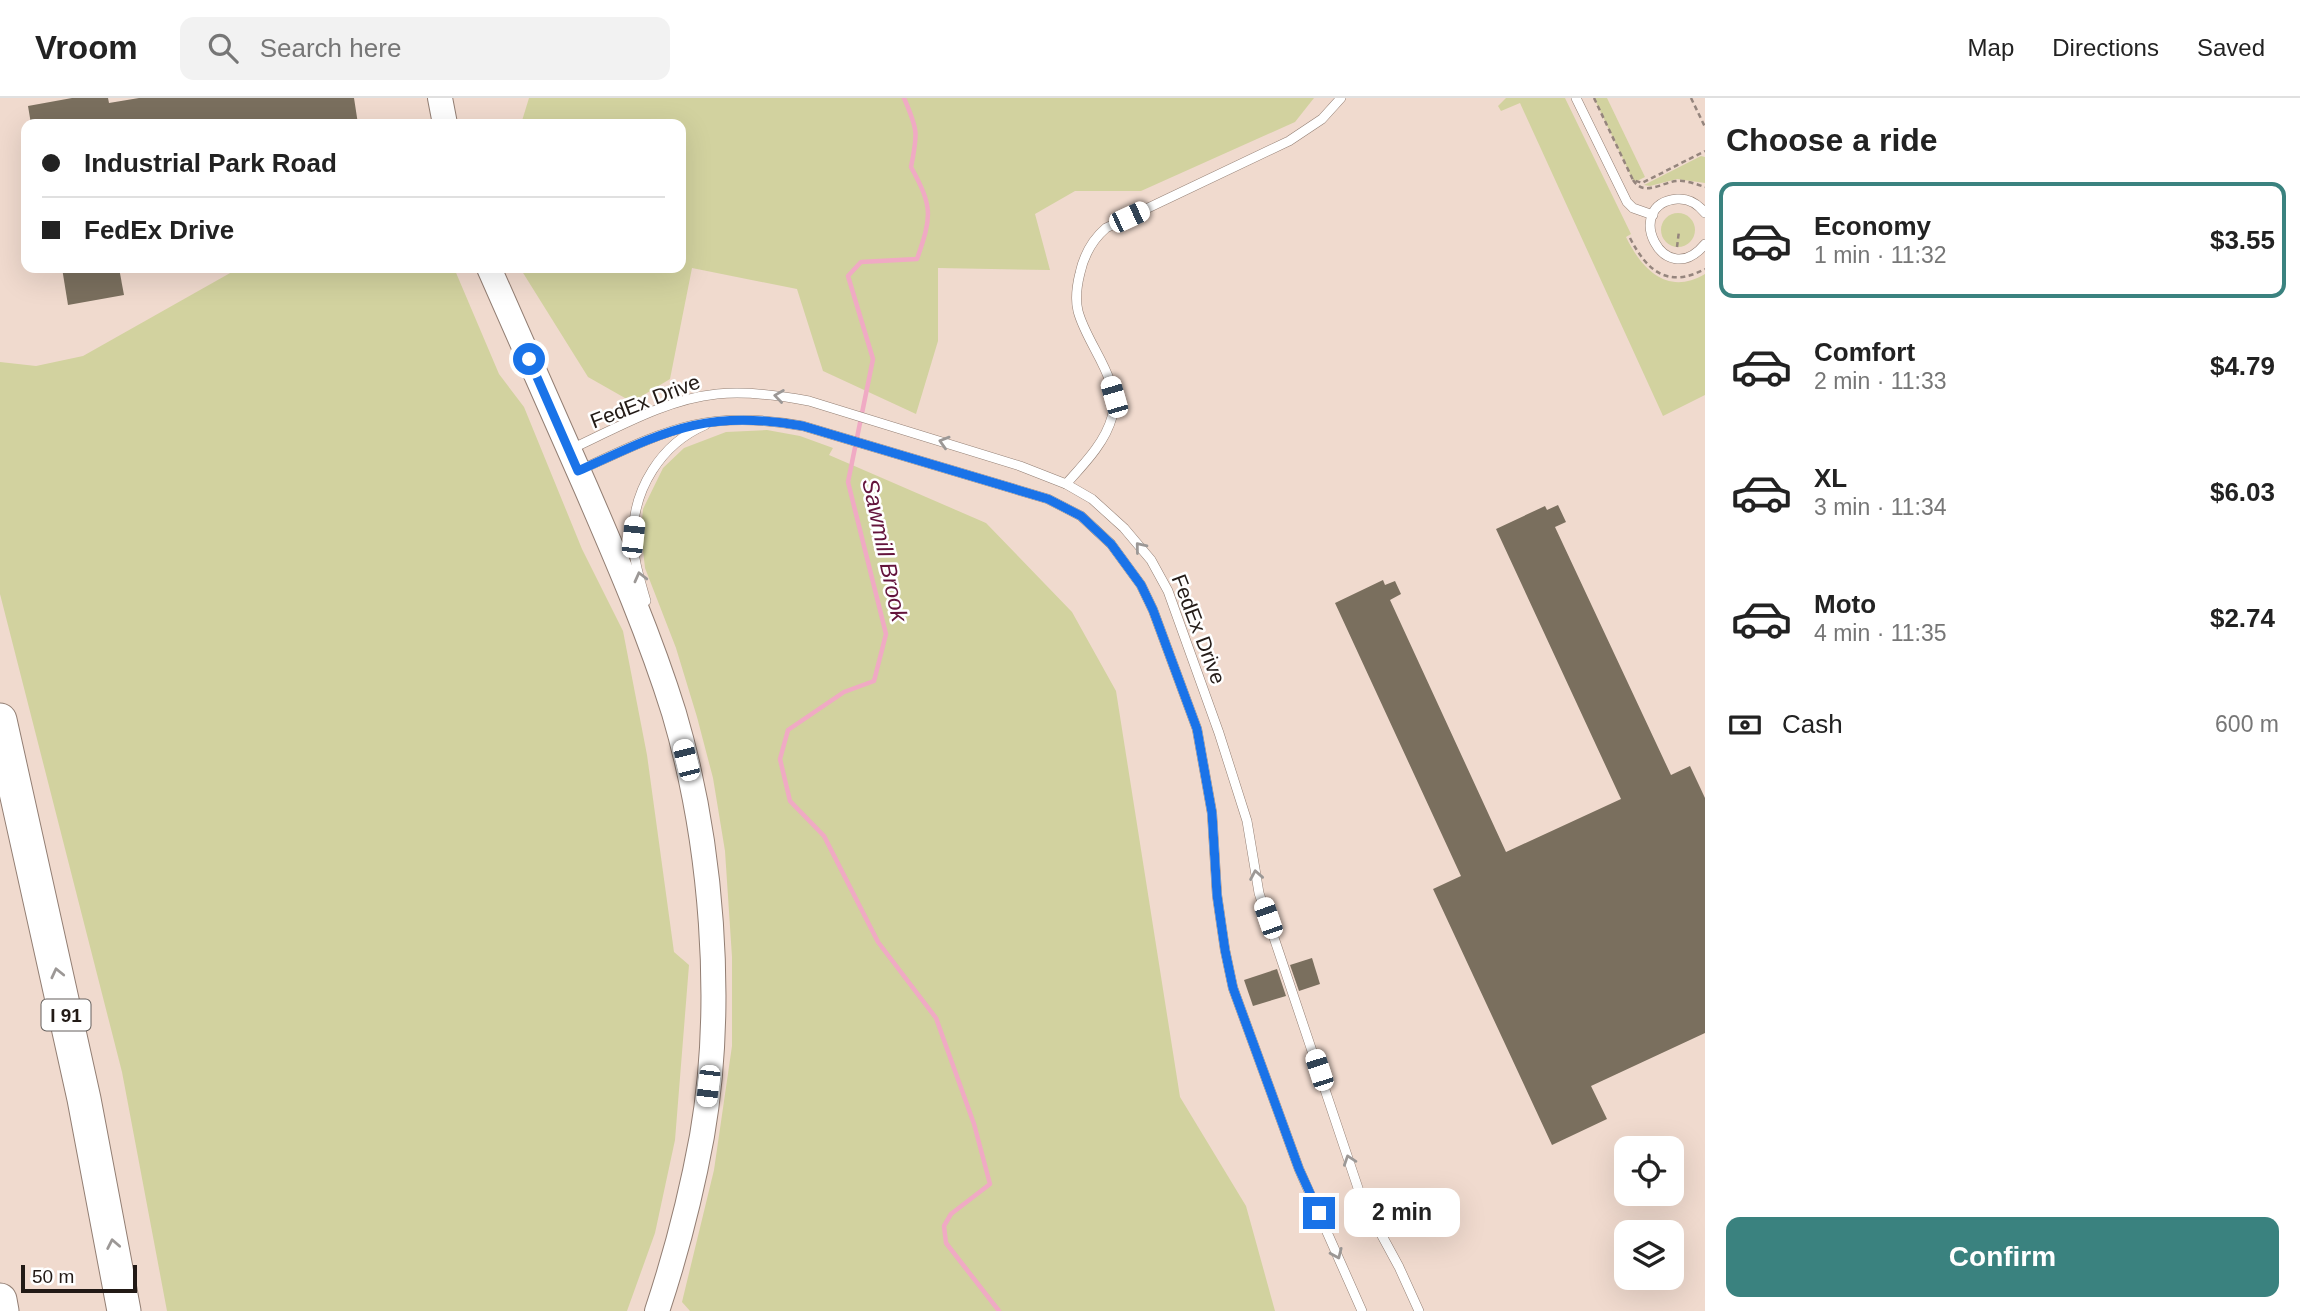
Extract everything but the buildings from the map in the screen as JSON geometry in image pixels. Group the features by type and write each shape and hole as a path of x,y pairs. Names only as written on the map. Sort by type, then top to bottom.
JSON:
{"highway":[{"name":"I 91","path":"0,720 84,1099 124,1311"},
{"path":"0,1300 2,1311"}],"street":[{"path":"440,98 444,119"},
{"path":"491,273 633,597 674,715 691,783 703,849 713,992 711,1062 702,1134 688,1206 657,1311"}],"lane":[{"path":"1066,484 1095,450 1112,418 1114,397 1107,374 1078,310 1077,287 1082,263 1095,238 1107,228 1289,141 1322,119 1341,98"},
{"path":"1576,98 1627,202 1633,208 1653,215"},
{"path":"1705,213 1693,202 1675,199 1666,202 1653,215 1650,235 1661,252 1675,257 1690,256 1705,244"},
{"name":"FedEx Drive","path":"574,461 651,413 686,401 715,394 776,395 809,401 1020,466 1066,484 1092,499 1124,528 1151,560 1168,591 1223,745 1247,821 1259,893 1361,1197 1399,1267 1419,1311"},
{"path":"674,715 636,562 633,537 636,512 650,474 661,457 694,430 718,420"},
{"name":"FedEx Drive","path":"574,461 690,424 718,420 773,420 839,436 1064,506 1081,516 1111,544 1141,585 1153,610 1197,729 1212,813 1217,895 1233,988 1299,1169 1362,1311"}],"path":[{"path":"1594,98 1633,180 1641,188 1649,189 1683,181 1705,187"},
{"path":"1691,98 1705,127"},
{"path":"1633,180 1642,183 1704,152"},
{"path":"1675,257 1679,231"}],"green space":[{"path":"529,98 1314,98 1295,122 1141,191 1075,191 1035,214 1050,270 938,268 938,341 916,414 823,371 797,289 692,268 670,379 632,402 588,377 523,273 686,273 686,119 523,119"},
{"path":"1506,98 1565,98 1631,234 1626,237 1640,260 1648,269 1668,281 1692,280 1705,274 1705,395 1663,416 1520,103 1501,111 1498,106"},
{"path":"1594,98 1607,98 1645,177 1633,180"},
{"path":"1701,156 1705,157 1705,183 1677,179 1644,185"},
{"path":"1678,213 1690,218 1695,230 1690,242 1678,247 1666,242 1661,230 1666,218"},
{"path":"230,273 456,273 499,374 524,407 582,549 623,631 647,755 674,952 689,965 675,1140 655,1233 627,1311 167,1311 122,1072 0,594 0,362 36,366 83,356"},
{"path":"767,430 800,436 833,448 829,455 986,523 1072,612 1116,691 1180,1097 1246,1206 1275,1311 690,1311 682,1302 714,1170 732,1046 732,957 725,851 713,778 676,648 645,568 641,532 643,509 663,468 684,448 726,432"}],"waterway":[{"name":"Sawmill Brook","path":"904,98 915,132 911,167 927,202 927,222 922,244 917,259 861,262 848,276 873,359 848,482 886,634 874,681 844,692 788,730 780,759 790,801 824,836 878,942 936,1018 974,1124 990,1184 951,1214 944,1226 946,1243 999,1311"}],"route":[{"path":"529,359 578,471 659,434 690,424 745,418 773,420 803,426 1048,499 1081,516 1111,544 1141,585 1153,610 1197,729 1212,813 1217,895 1233,988 1299,1169 1319,1213"}]}
